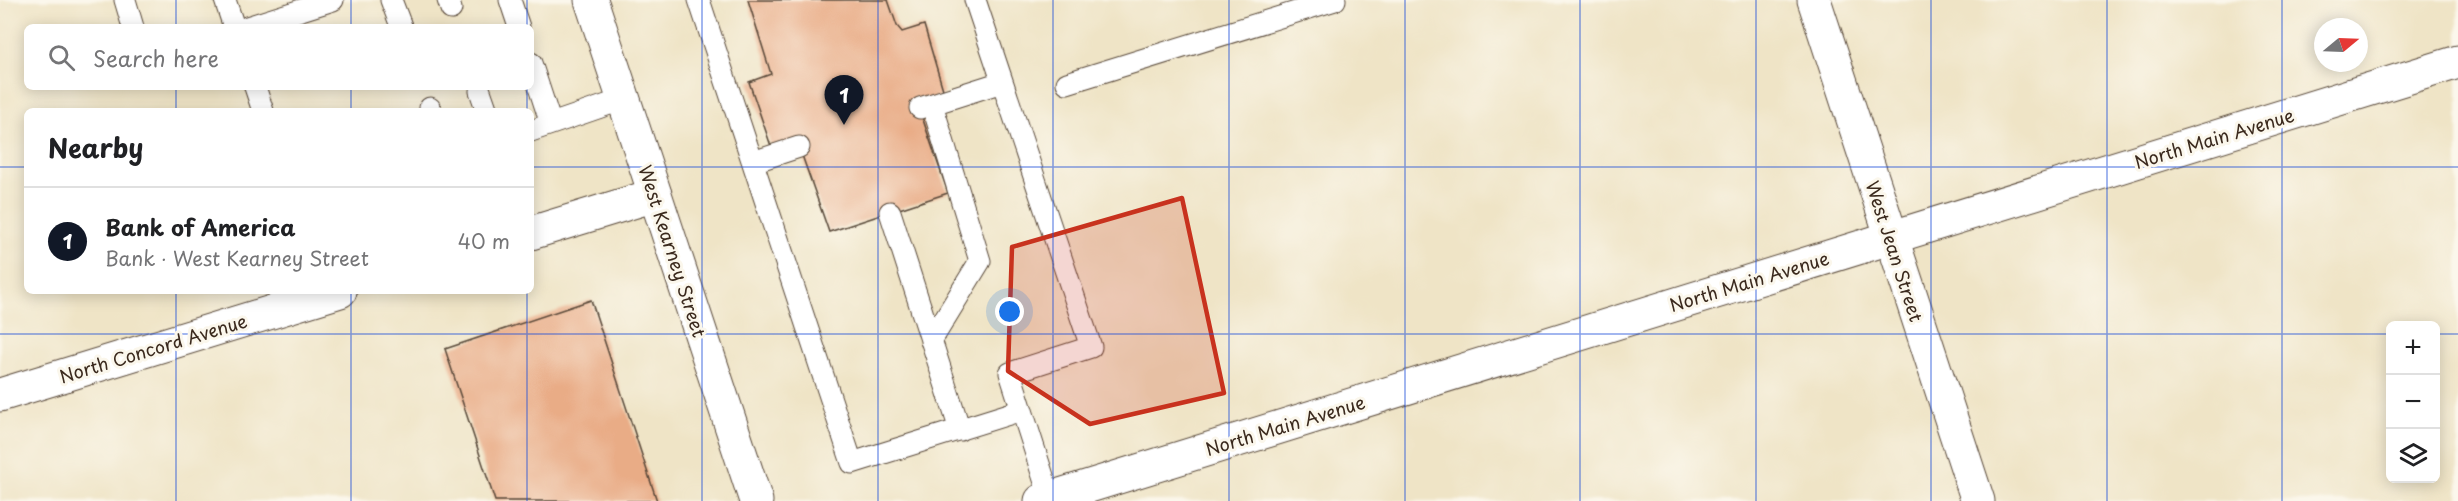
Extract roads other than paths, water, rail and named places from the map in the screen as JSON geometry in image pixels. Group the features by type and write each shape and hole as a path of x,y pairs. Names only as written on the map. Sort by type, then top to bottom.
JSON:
{"street":[{"name":"West Kearney Street","path":"591,0 756,501"},
{"name":"West Jean Street","path":"1814,0 1978,501"},
{"name":"North Main Avenue","path":"1045,500 2458,62"},
{"path":"534,232 655,195"},
{"name":"North Concord Avenue","path":"0,395 325,294"}],"lane":[{"path":"125,0 133,24"},
{"path":"225,0 233,24"},
{"path":"257,24 333,0"},
{"path":"391,0 400,24"},
{"path":"510,0 518,24"},
{"path":"699,0 852,464 1022,410"},
{"path":"975,0 1091,347 1010,373 1045,500"},
{"path":"1067,83 1335,0"},
{"path":"534,72 551,124"},
{"path":"931,341 980,261 926,106 1002,82"},
{"path":"256,90 262,108"},
{"path":"480,91 486,108"},
{"path":"534,130 624,99"},
{"path":"753,162 799,147"},
{"path":"890,212 960,430"}],"place":[{"name":"Bank of America","path":"844,125"}]}
